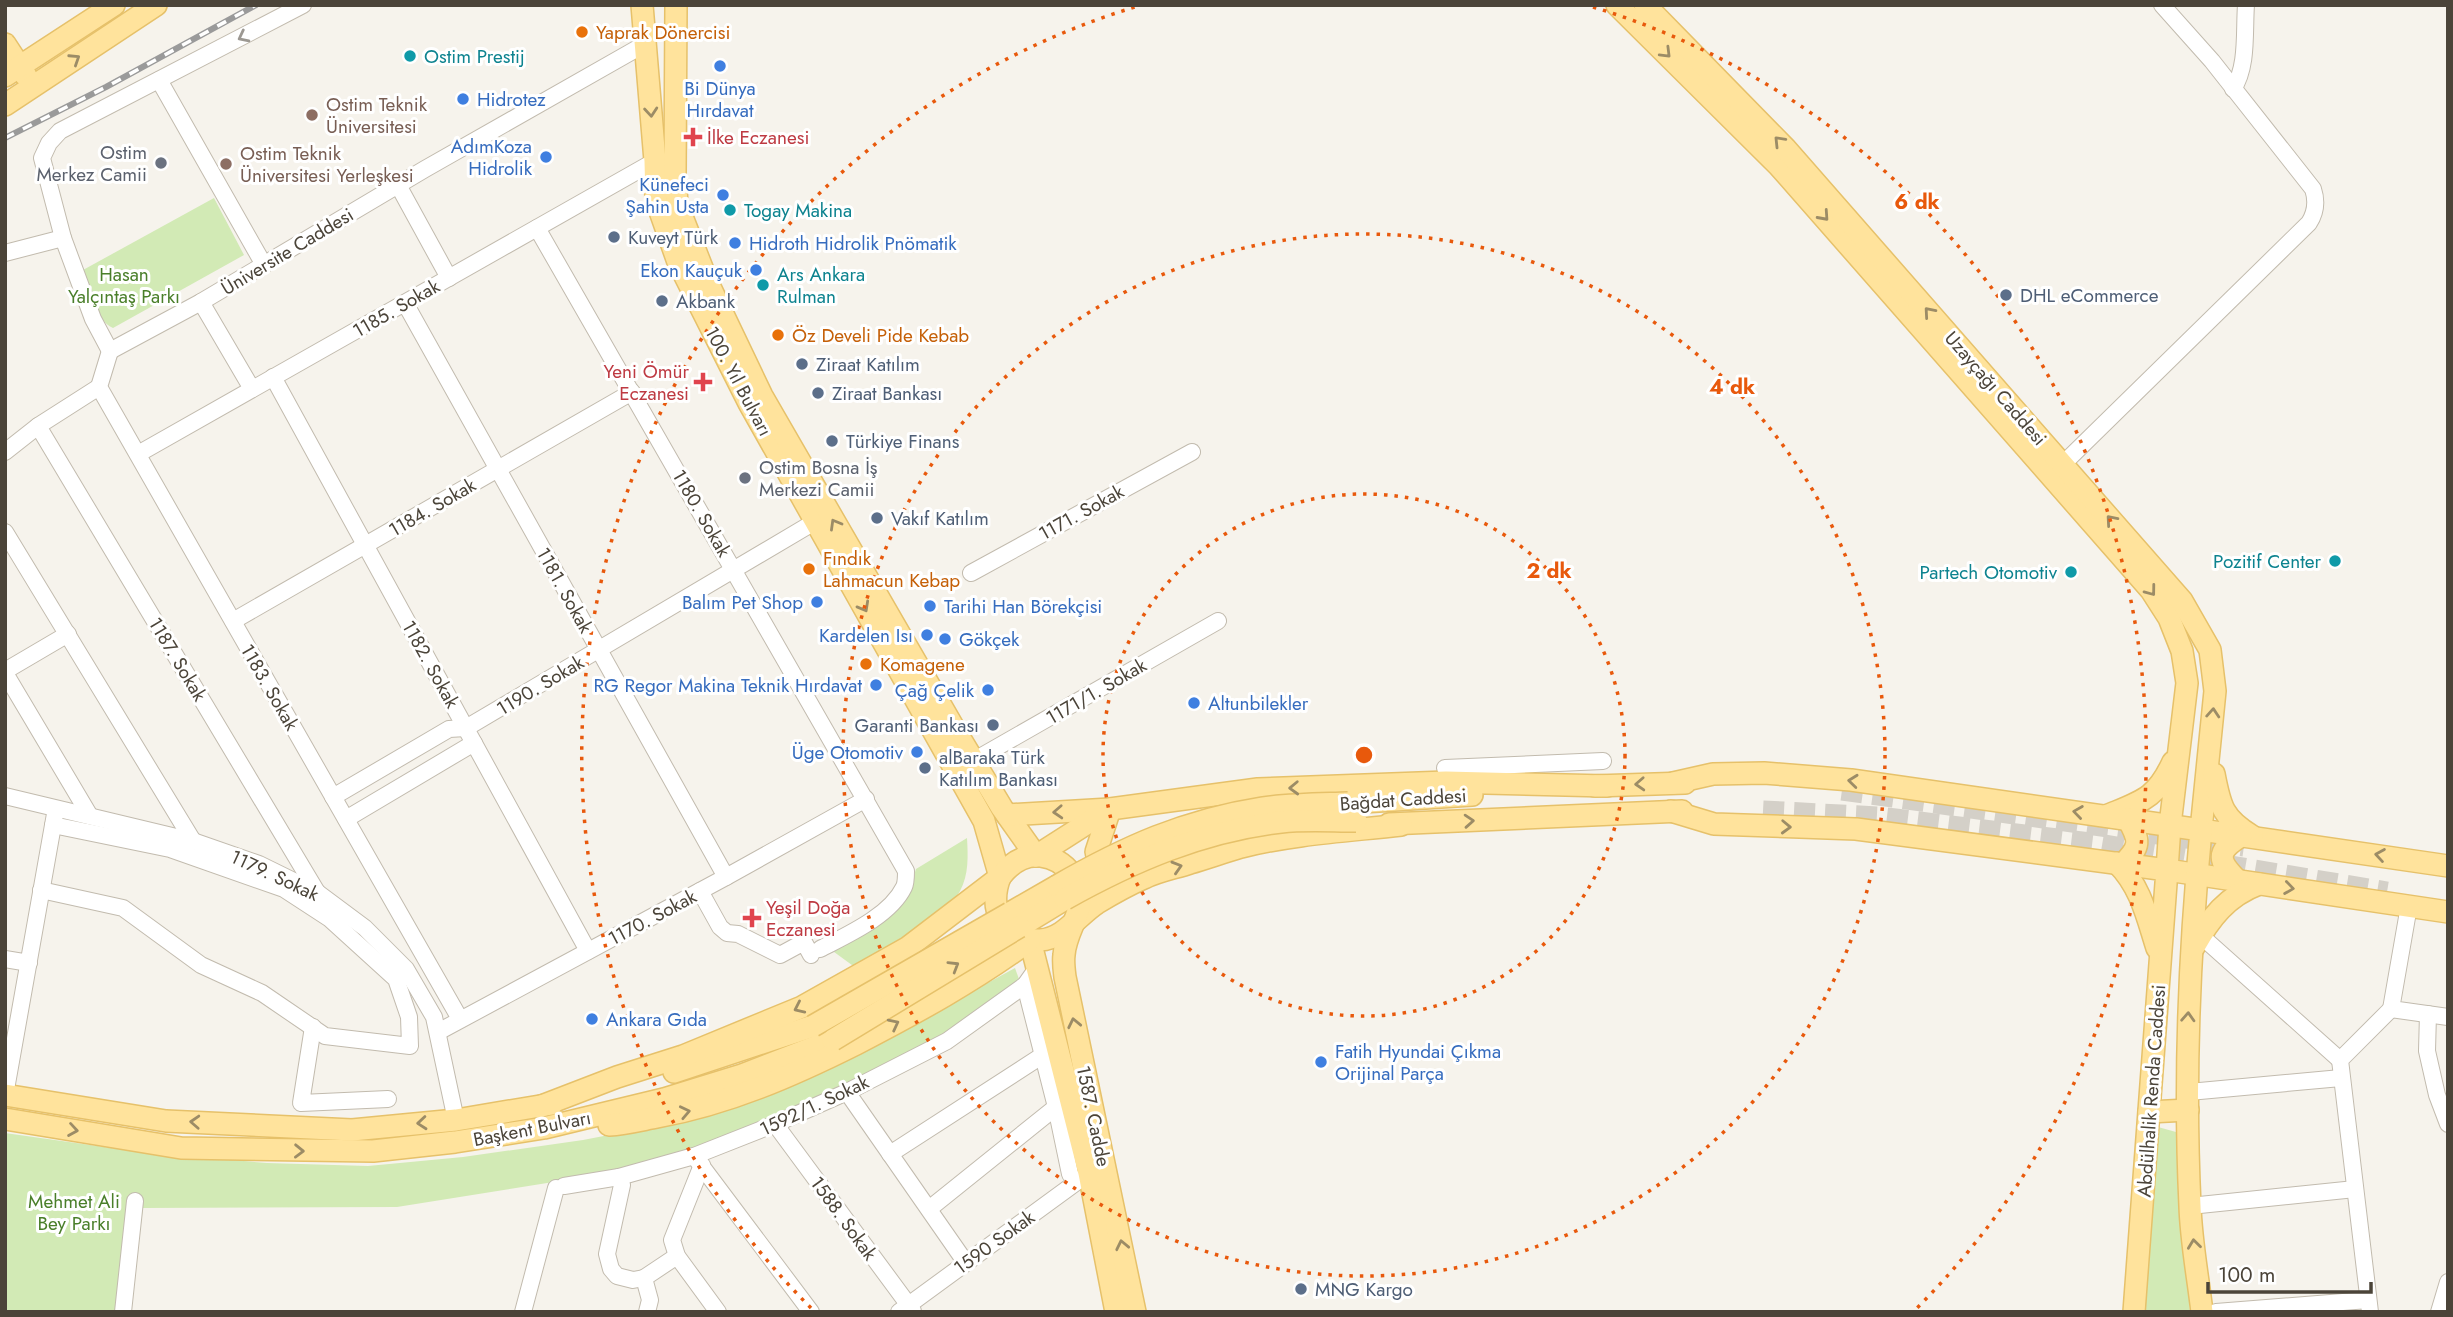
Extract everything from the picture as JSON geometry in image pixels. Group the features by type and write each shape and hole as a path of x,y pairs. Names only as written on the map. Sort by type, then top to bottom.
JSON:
{"main road":[{"path":"10,74 114,5"},
{"path":"5,44 10,74 19,96 156,5"},
{"name":"100. Yıl Bulvarı","path":"642,5 656,200 678,262 749,403 984,821 1000,877"},
{"name":"100. Yıl Bulvarı","path":"676,5 677,204 708,283 762,396 973,761 1036,856"},
{"name":"Uzayçağı Caddesi","path":"1617,5 1779,166 2151,590 2169,618 2182,651 2187,683 2170,825"},
{"name":"Uzayçağı Caddesi","path":"1645,5 1785,148 2182,601 2210,650 2214,691 2197,875"},
{"path":"2106,816 2146,798 2163,784 2181,744"},
{"path":"2210,750 2219,804 2249,837"},
{"path":"1673,783 1713,774 1783,774 1851,780 2448,866"},
{"path":"984,821 994,826 1002,824 1007,815 1110,809 1258,789 1446,782 1607,786"},
{"name":"Bağdat Caddesi","path":"1020,927 1061,892 1150,838 1217,816 1265,807 1352,812 1607,786 1763,783"},
{"path":"2175,788 2180,796 2189,802 2198,801 2206,791"},
{"path":"541,1118 617,1077 694,1052 802,1007 907,948 1000,877 1009,866 1021,859 1036,856 1110,809"},
{"path":"1110,809 1096,852 1104,872 1125,881 1138,881"},
{"path":"1671,811 1714,824 1856,830 2167,870 2448,912"},
{"name":"Bağdat Caddesi","path":"1352,812 1401,825 1671,811 1763,811"},
{"path":"2120,864 2133,853 2137,844 2137,837 2128,819"},
{"path":"1020,927 1043,940 1055,937 1096,903 1138,881 1241,847 1401,825"},
{"name":"Abdülhalik Renda Caddesi","path":"2134,1312 2170,825"},
{"path":"2238,881 2226,869 2222,860 2223,850 2228,844 2249,837"},
{"name":"1587. Cadde","path":"1036,856 1053,859 1070,871 1077,883 1079,908 1064,953 1065,977 1135,1312"},
{"path":"2120,864 2143,900 2160,960"},
{"name":"Abdülhalik Renda Caddesi","path":"2197,875 2196,944 2188,1029 2190,1206 2202,1312"},
{"path":"1000,877 995,890 998,917 1006,928 1017,936 1020,927"},
{"path":"2196,944 2212,917 2231,897 2260,884"},
{"path":"541,1118 617,1125 690,1111 748,1094 807,1069 918,1013 979,974 1020,927"},
{"name":"1587. Cadde","path":"1020,927 1079,1173 1116,1312"},
{"name":"Başkent Bulvarı","path":"5,1119 181,1148 373,1151 455,1142 541,1118 813,1026 1020,927"},
{"name":"Başkent Bulvarı","path":"5,1095 166,1121 352,1130 456,1120 541,1118 705,1088 833,1040 1020,927"},
{"path":"907,948 952,931 967,931 985,940 987,957 979,974"},
{"path":"2149,1112 2189,1101"}],"street":[{"path":"5,452 38,426 99,387 110,351 93,319 63,238 42,158 49,143 60,131 303,5"},
{"path":"2063,464 2225,308 2312,218 2316,206 2313,189 2212,61 2162,5"},
{"path":"2233,89 2241,69 2246,5"},
{"name":"Üniversite Caddesi","path":"110,351 201,302 398,185 645,44"},
{"path":"159,80 264,265"},
{"name":"1185. Sokak","path":"138,454 655,162"},
{"path":"398,185 449,278"},
{"name":"1180. Sokak","path":"537,228 906,871 904,886 885,910 857,930 816,952 804,942 780,955 738,934 727,933 720,927 700,891"},
{"path":"5,253 63,238"},
{"path":"201,302 252,389"},
{"name":"1181. Sokak","path":"405,303 726,877"},
{"name":"1182. Sokak","path":"273,377 588,951"},
{"name":"1183. Sokak","path":"99,387 460,1019"},
{"name":"1184. Sokak","path":"233,621 632,392"},
{"name":"1187. Sokak","path":"38,426 318,893"},
{"name":"1171. Sokak","path":"971,573 1192,452"},
{"name":"1190. Sokak","path":"334,797 449,729 470,735 599,650 816,522"},
{"path":"5,532 193,841"},
{"name":"1171/1. Sokak","path":"973,761 1218,621"},
{"path":"68,634 5,672 90,816"},
{"path":"346,819 470,735"},
{"path":"1445,768 1604,761"},
{"name":"1179. Sokak","path":"5,796 193,841 259,864 318,893 365,928 406,969 434,1017 456,1120"},
{"name":"1170. Sokak","path":"438,1032 866,799"},
{"path":"5,1095 56,807"},
{"path":"41,890 123,908 201,965 262,993 325,1036 410,1046 408,1017 396,979 330,919 284,889 170,849 53,825"},
{"path":"2340,1060 2391,1009 2409,906"},
{"path":"2196,944 2340,1060 2369,1306 2217,1312"},
{"path":"5,959 29,963"},
{"path":"1031,977 1043,1055 1056,1107 1079,1173"},
{"name":"1592/1. Sokak","path":"523,1312 560,1187 698,1160 847,1092 947,1041 1031,977"},
{"path":"2391,1009 2448,1017"},
{"path":"2428,1014 2427,1051 2437,1095 2448,1124"},
{"path":"313,1027 301,1103 388,1100"},
{"path":"890,1154 1043,1055"},
{"path":"2189,1101 2341,1078"},
{"path":"847,1092 966,1263"},
{"path":"929,1209 1056,1107"},
{"name":"1588. Sokak","path":"775,1124 907,1310"},
{"path":"698,1160 672,1240 677,1256 718,1312"},
{"path":"698,1160 811,1312"},
{"name":"1590 Sokak","path":"907,1310 1079,1173"},
{"path":"618,1177 622,1185 608,1247 608,1261 617,1276 633,1280 644,1278 677,1256"},
{"path":"2190,1206 2355,1189"},
{"path":"123,1312 135,1201"},
{"path":"644,1278 650,1300 647,1312"},
{"path":"2439,1312 2448,1282"}],"green space":[{"name":"Hasan Yalçıntaş Parkı","path":"214,198 244,255 113,328 107,324 94,303 83,270"},
{"path":"967,838 967,865 963,885 940,915 913,935 856,968 830,949 884,920 902,900 916,869"},
{"name":"Mehmet Ali Bey Parkı","path":"1015,968 1020,982 978,1013 915,1051 748,1131 616,1172 397,1207 143,1208 130,1312 5,1312 5,1133 147,1153 267,1163 368,1166 463,1157 583,1140 707,1116 781,1090 922,1019"},
{"path":"2158,1127 2176,1132 2190,1312 2145,1312"}],"tunnel":[{"path":"1842,790 2244,846"},
{"path":"1763,811 1879,817 2098,844 2387,892"}],"railway":[{"path":"5,138 106,87 256,5"}],"place":[{"name":"Yaprak Dönercisi","path":"582,32"},
{"name":"Ostim Prestij","path":"410,56"},
{"name":"Bi Dünya Hırdavat","path":"720,66"},
{"name":"Hidrotez","path":"463,99"},
{"name":"Ostim Teknik Üniversitesi","path":"312,115"},
{"name":"İlke Eczanesi","path":"693,137"},
{"name":"AdımKoza Hidrolik","path":"546,157"},
{"name":"Ostim Merkez Camii","path":"161,163"},
{"name":"Ostim Teknik Üniversitesi Yerleşkesi","path":"226,164"},
{"name":"Künefeci Şahin Usta","path":"723,195"},
{"name":"Togay Makina","path":"730,210"},
{"name":"Kuveyt Türk","path":"614,237"},
{"name":"Hidroth Hidrolik Pnömatik","path":"735,243"},
{"name":"Ekon Kauçuk","path":"756,270"},
{"name":"Ars Ankara Rulman","path":"763,285"},
{"name":"DHL eCommerce","path":"2006,295"},
{"name":"Akbank","path":"662,301"},
{"name":"Öz Develi Pide Kebab","path":"778,335"},
{"name":"Ziraat Katılım","path":"802,364"},
{"name":"Yeni Ömür Eczanesi","path":"703,382"},
{"name":"Ziraat Bankası","path":"818,393"},
{"name":"Türkiye Finans","path":"832,441"},
{"name":"Ostim Bosna İş Merkezi Camii","path":"745,478"},
{"name":"Vakıf Katılım","path":"877,518"},
{"name":"Pozitif Center","path":"2335,561"},
{"name":"Fındık Lahmacun Kebap","path":"809,569"},
{"name":"Partech Otomotiv","path":"2071,572"},
{"name":"Balım Pet Shop","path":"817,602"},
{"name":"Tarihi Han Börekçisi","path":"930,606"},
{"name":"Kardelen Isı","path":"927,635"},
{"name":"Gökçek","path":"945,639"},
{"name":"Komagene","path":"866,664"},
{"name":"RG Regor Makina Teknik Hırdavat","path":"876,685"},
{"name":"Çağ Çelik","path":"988,690"},
{"name":"Altunbilekler","path":"1194,703"},
{"name":"Garanti Bankası","path":"993,725"},
{"name":"Üge Otomotiv","path":"917,752"},
{"name":"alBaraka Türk Katılım Bankası","path":"925,768"},
{"name":"Yeşil Doğa Eczanesi","path":"752,918"},
{"name":"Ankara Gıda","path":"592,1019"},
{"name":"Fatih Hyundai Çıkma Orijinal Parça","path":"1321,1062"},
{"name":"MNG Kargo","path":"1301,1289"}]}
